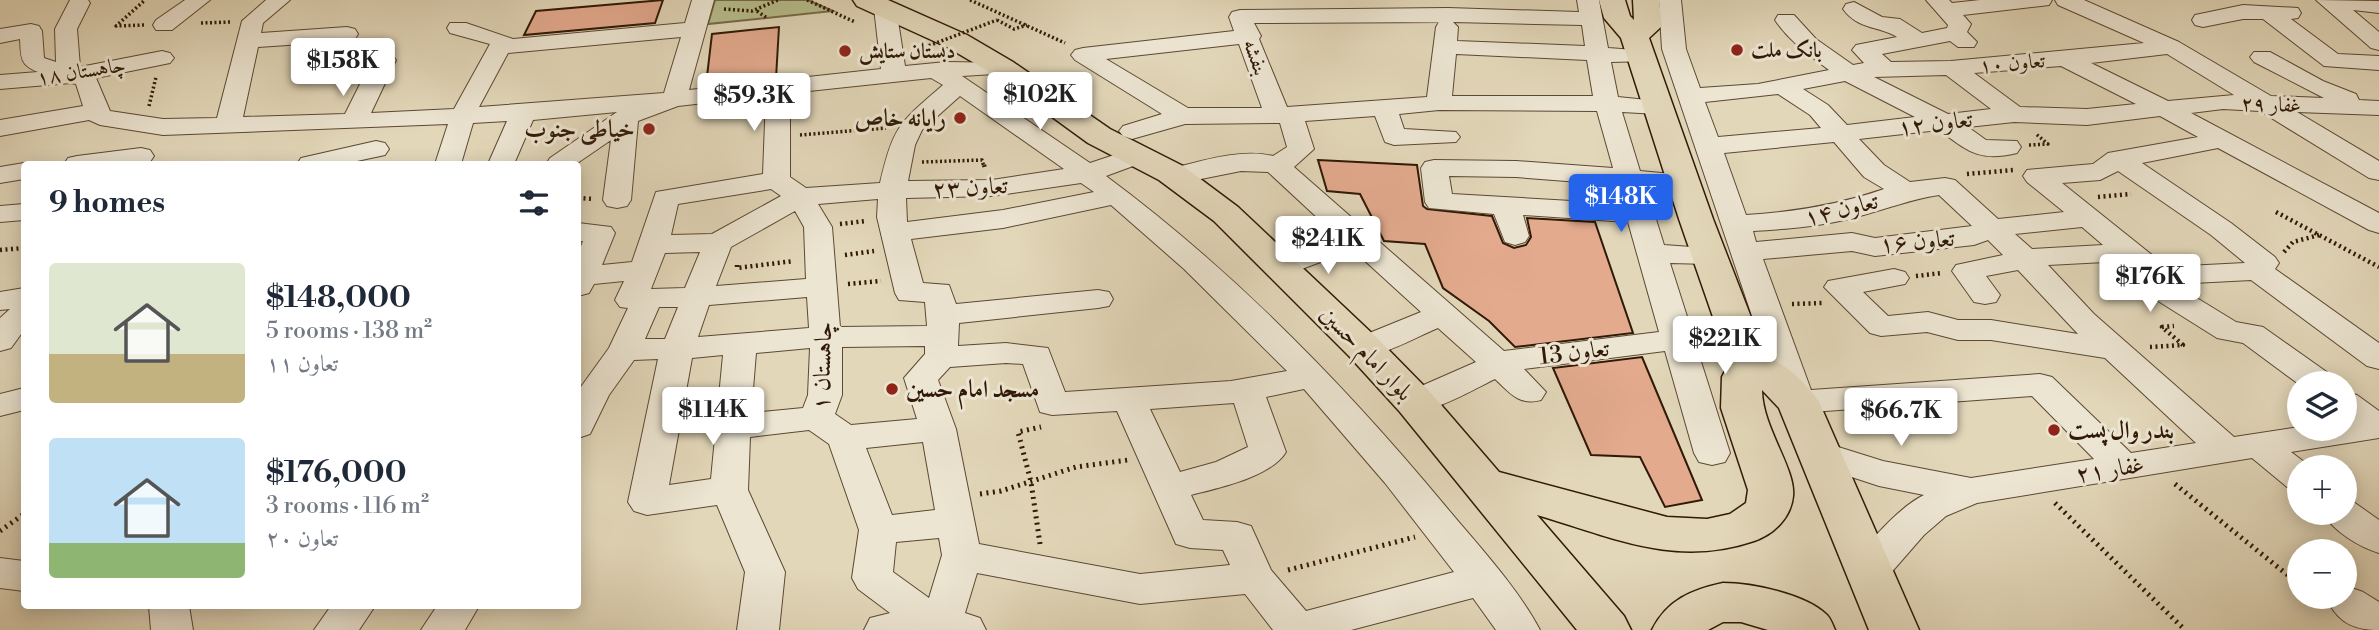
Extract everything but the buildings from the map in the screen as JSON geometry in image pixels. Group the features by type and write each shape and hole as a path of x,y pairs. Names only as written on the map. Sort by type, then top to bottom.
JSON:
{"main road":[{"name":"بلوار امام حسین","path":"889,11 957,41 1003,68 1098,136 1134,144 1226,214 1363,347 1415,402 1606,630"},
{"path":"889,11 970,27 1134,144"},
{"path":"1485,484 1656,533 1684,537 1722,534 1760,518 1772,496 1770,483 1742,409 1740,386 1745,351 1727,254 1683,182 1674,101 1614,16"},
{"path":"1745,351 1798,402 1894,630"},
{"path":"1678,630 1696,612 1723,601 1756,605 1810,630"}],"street":[{"path":"164,25 199,0"},
{"path":"228,125 253,21 279,0"},
{"path":"1670,0 1674,101 1707,145 1736,224 1727,254 1764,304 1798,402 2040,385 2136,465"},
{"path":"1942,5 2041,0"},
{"path":"2066,0 2171,47 2379,172"},
{"path":"2328,1 2379,7"},
{"path":"2328,1 2379,43"},
{"path":"674,99 695,29 711,2"},
{"path":"69,76 66,29 79,3"},
{"path":"1942,5 1960,24 1955,33"},
{"path":"1854,9 1877,24 1892,24 1918,40"},
{"path":"2208,10 2295,14"},
{"path":"889,11 894,75"},
{"path":"2269,13 2332,61 2379,63"},
{"path":"1439,103 1448,15"},
{"path":"1083,55 1240,18 1614,16"},
{"path":"1614,16 1598,54 1607,104 1712,453"},
{"path":"1598,54 1614,16"},
{"name":"بنفشه","path":"1240,18 1301,149 1277,166"},
{"path":"1786,20 1808,44 1849,73 1902,102 1945,121 1980,148 2012,158"},
{"path":"2356,23 2379,25"},
{"path":"449,161 463,115 503,41 458,28"},
{"path":"500,47 695,29"},
{"path":"0,36 31,31 33,62 86,80 100,117 163,127 523,113 894,75 947,77 1003,68"},
{"path":"1886,70 1864,50 1955,33"},
{"path":"1955,33 1994,65"},
{"path":"248,41 348,34"},
{"path":"1445,47 1598,54"},
{"path":"2065,59 2171,47"},
{"path":"1083,55 1182,116"},
{"path":"2262,57 2314,86 2373,108"},
{"name":"چاهستان ۱۸","path":"0,82 69,76 162,58"},
{"name":"تعاون ۱۰","path":"1385,108 1439,103 1607,104 1674,101 1728,95 1849,73 2065,59 2222,139 2379,224"},
{"path":"338,161 376,157 366,120 384,60"},
{"path":"1951,68 2014,114"},
{"path":"947,77 1011,117 1115,196 1226,288 1356,423 1483,580 1519,630"},
{"path":"885,630 952,629 956,525 938,429 921,378 941,336 938,292 910,293 895,201 902,145 911,126 947,77"},
{"path":"1782,86 1819,110 1874,171 1905,191"},
{"path":"581,280 648,271 718,242 788,188 777,137 778,87"},
{"path":"563,161 626,117 674,99"},
{"name":"غفار ۲۹","path":"2163,108 2223,102 2373,108"},
{"path":"1011,117 1053,103"},
{"path":"1385,108 1394,137 1447,137"},
{"name":"تعاون ۲۳","path":"648,271 666,198 788,188 895,201 960,188 992,188 1086,174 1182,116 1283,115 1385,108"},
{"name":"تعاون ۱۲","path":"1707,145 1737,145 2014,114 2087,117 2163,108"},
{"path":"3,130 98,111"},
{"path":"502,161 523,113"},
{"path":"617,200 626,117"},
{"path":"138,160 163,127"},
{"path":"2160,276 2037,176 2100,172 2117,159 2173,151 2222,139"},
{"path":"2117,159 2165,191 2379,359"},
{"path":"1173,175 1266,161 1277,166 1529,392"},
{"path":"1641,214 1439,202 1434,168 1516,169 1683,182"},
{"path":"0,175 21,172"},
{"path":"1945,186 2024,258 2083,321 2116,350 2243,448 2287,471"},
{"name":"تعاون ۱۴","path":"1736,224 1797,220 1852,210 1905,191 1945,186"},
{"name":"چاهستان ۱","path":"788,188 818,227 825,337 825,395 816,418 844,438 878,530 872,578 952,629"},
{"path":"960,188 969,222"},
{"path":"895,201 969,222 1003,219 1115,196"},
{"path":"1873,203 1926,241"},
{"path":"1506,206 1515,236"},
{"name":"تعاون ۱۶","path":"1653,254 1727,254 1852,242 1875,247 1974,236 1991,228 2077,209"},
{"path":"0,214 21,212"},
{"path":"581,232 601,233 581,276"},
{"path":"1280,267 1358,238"},
{"path":"718,242 677,349 647,502 729,490"},
{"path":"1976,283 2024,258 2130,252"},
{"path":"2257,263 2142,278 2228,331 2252,334 2303,371"},
{"path":"648,271 699,297 822,287"},
{"path":"581,411 585,392 624,350 648,271"},
{"path":"1894,278 1839,287 1881,326 1928,322 1958,330 1991,330 2116,350"},
{"path":"0,301 21,298"},
{"path":"624,350 677,349 825,337 941,336 1098,299"},
{"path":"1363,347 1444,314"},
{"path":"0,341 21,316"},
{"path":"941,336 1006,353 1036,355 1052,404 1246,389 1313,377"},
{"name":"تعاون 13","path":"1415,402 1507,361 1679,339 1745,351"},
{"path":"740,343 729,490 765,572 758,630"},
{"path":"1163,473 1228,472 1268,452 1246,389"},
{"path":"1694,397 1742,409"},
{"path":"1128,398 1190,534 1237,536 1255,578 1298,630 1371,608 1483,580"},
{"path":"0,405 21,400"},
{"path":"2357,411 2378,426"},
{"path":"733,428 816,418"},
{"name":"غفار ۲۱","path":"1869,571 1910,525 1933,506 1971,491 2378,426"},
{"path":"844,438 938,429"},
{"path":"1819,453 1879,473 1971,491"},
{"path":"2357,524 2379,539"},
{"path":"878,530 956,525 1044,573 1140,589 1255,578"},
{"path":"0,573 21,576"},
{"path":"169,609 172,630"},
{"path":"335,630 352,609"},
{"path":"442,630 457,609"}],"path":[{"path":"711,2 727,10 756,10 778,0"},
{"path":"807,0 889,11"},
{"path":"970,0 1027,25 1083,55"},
{"path":"756,10 767,18"},
{"path":"912,52 997,20 1014,29 1027,25"},
{"path":"777,137 911,126"},
{"path":"1945,186 1937,176 2012,158"},
{"path":"818,227 895,201 982,160 992,188"},
{"path":"2077,209 2165,191"},
{"path":"2276,212 2379,267"},
{"path":"2257,263 2285,251 2293,242 2320,235"},
{"path":"0,250 21,248"},
{"path":"822,287 906,278"},
{"path":"1894,278 1976,283"},
{"path":"1764,304 1857,303"},
{"path":"1044,573 1031,482 1018,432 1042,426 1052,404"},
{"path":"2136,465 2287,575"},
{"path":"956,525 1001,491 1076,467 1163,473"},
{"path":"2033,481 2185,630"},
{"path":"0,531 21,516"},
{"path":"1255,578 1443,530"}],"green space":[{"path":"715,0 808,0 833,11 708,24"}],"place":[{"name":"بانک ملت","path":"1737,50"},
{"name":"دبستان ستایش","path":"845,51"},
{"name":"رایانه خاص","path":"960,118"},
{"name":"خیاطی جنوب","path":"649,129"},
{"name":"مسجد امام حسین","path":"892,389"},
{"name":"بندر وال پست","path":"2054,430"}]}
